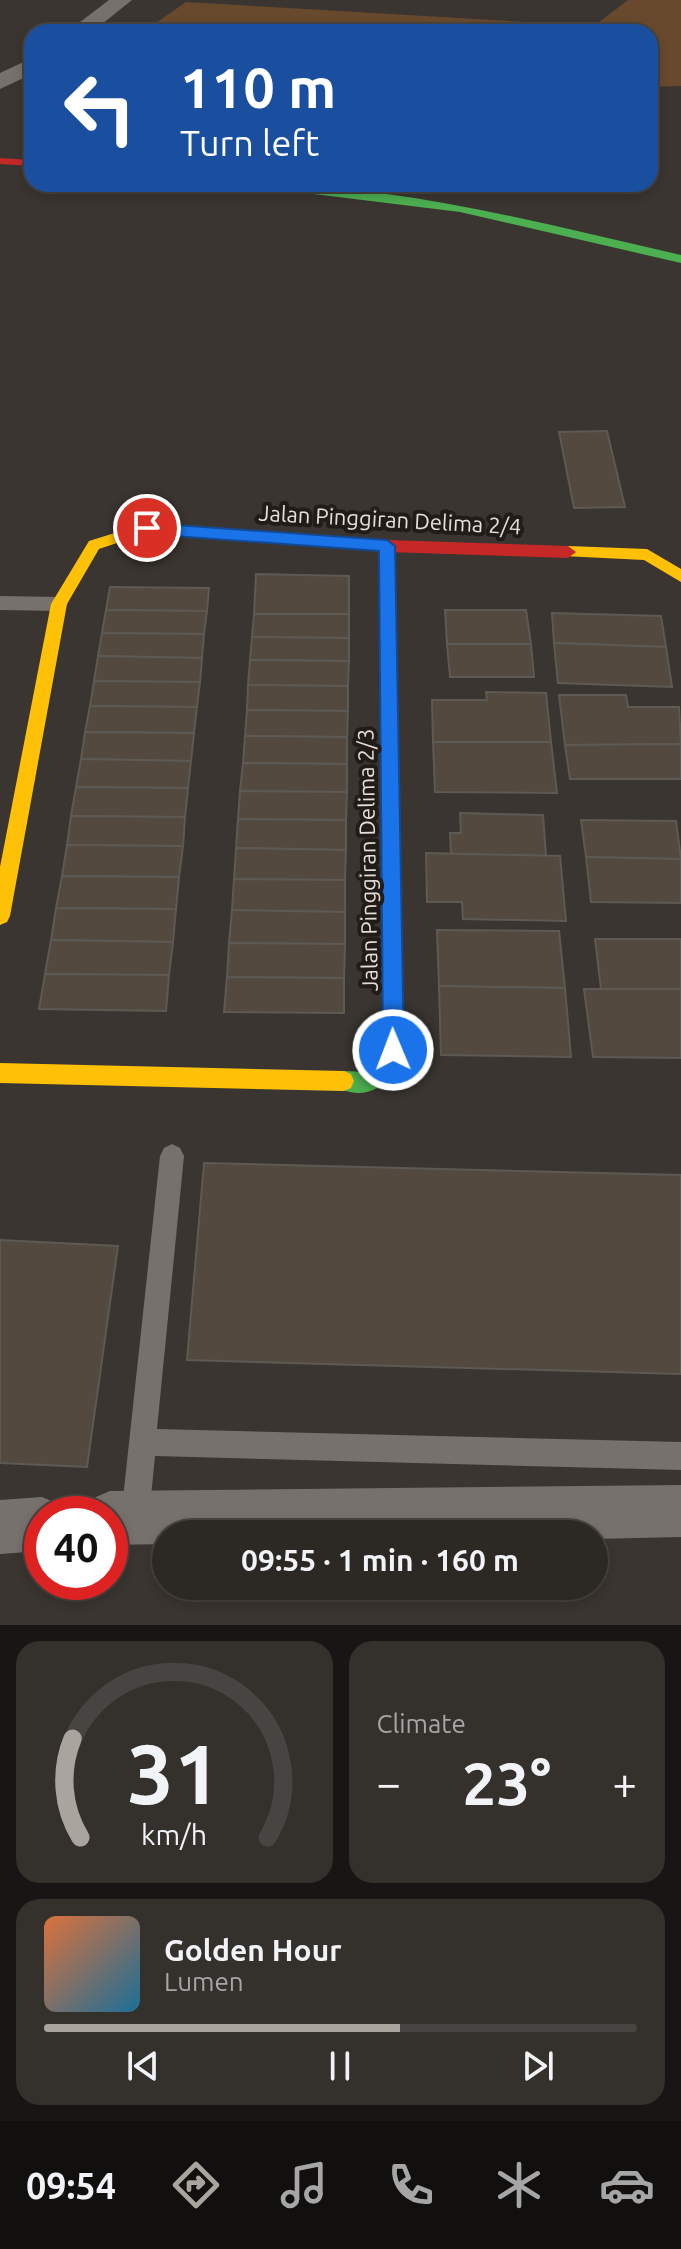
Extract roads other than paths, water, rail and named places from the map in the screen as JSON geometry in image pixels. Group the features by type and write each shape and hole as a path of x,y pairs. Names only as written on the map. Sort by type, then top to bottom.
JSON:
{"main road":[{"path":"0,161 24,162"},
{"path":"325,192 460,208 681,259"},
{"name":"Jalan Pinggiran Delima 2/4","path":"59,604 94,545 147,528 387,546 647,555 681,576"},
{"name":"Jalan Pinggiran Delima 2/3","path":"0,1073 372,1082 393,1050 387,546"},
{"path":"0,916 19,772 59,604"}],"street":[{"path":"89,24 122,0"},
{"path":"0,82 24,69"},
{"path":"128,1518 681,1511"},
{"path":"0,1527 24,1525"}],"lane":[{"path":"0,603 59,604"},
{"path":"128,1496 143,1442 172,1156"},
{"path":"143,1442 681,1456"}]}
